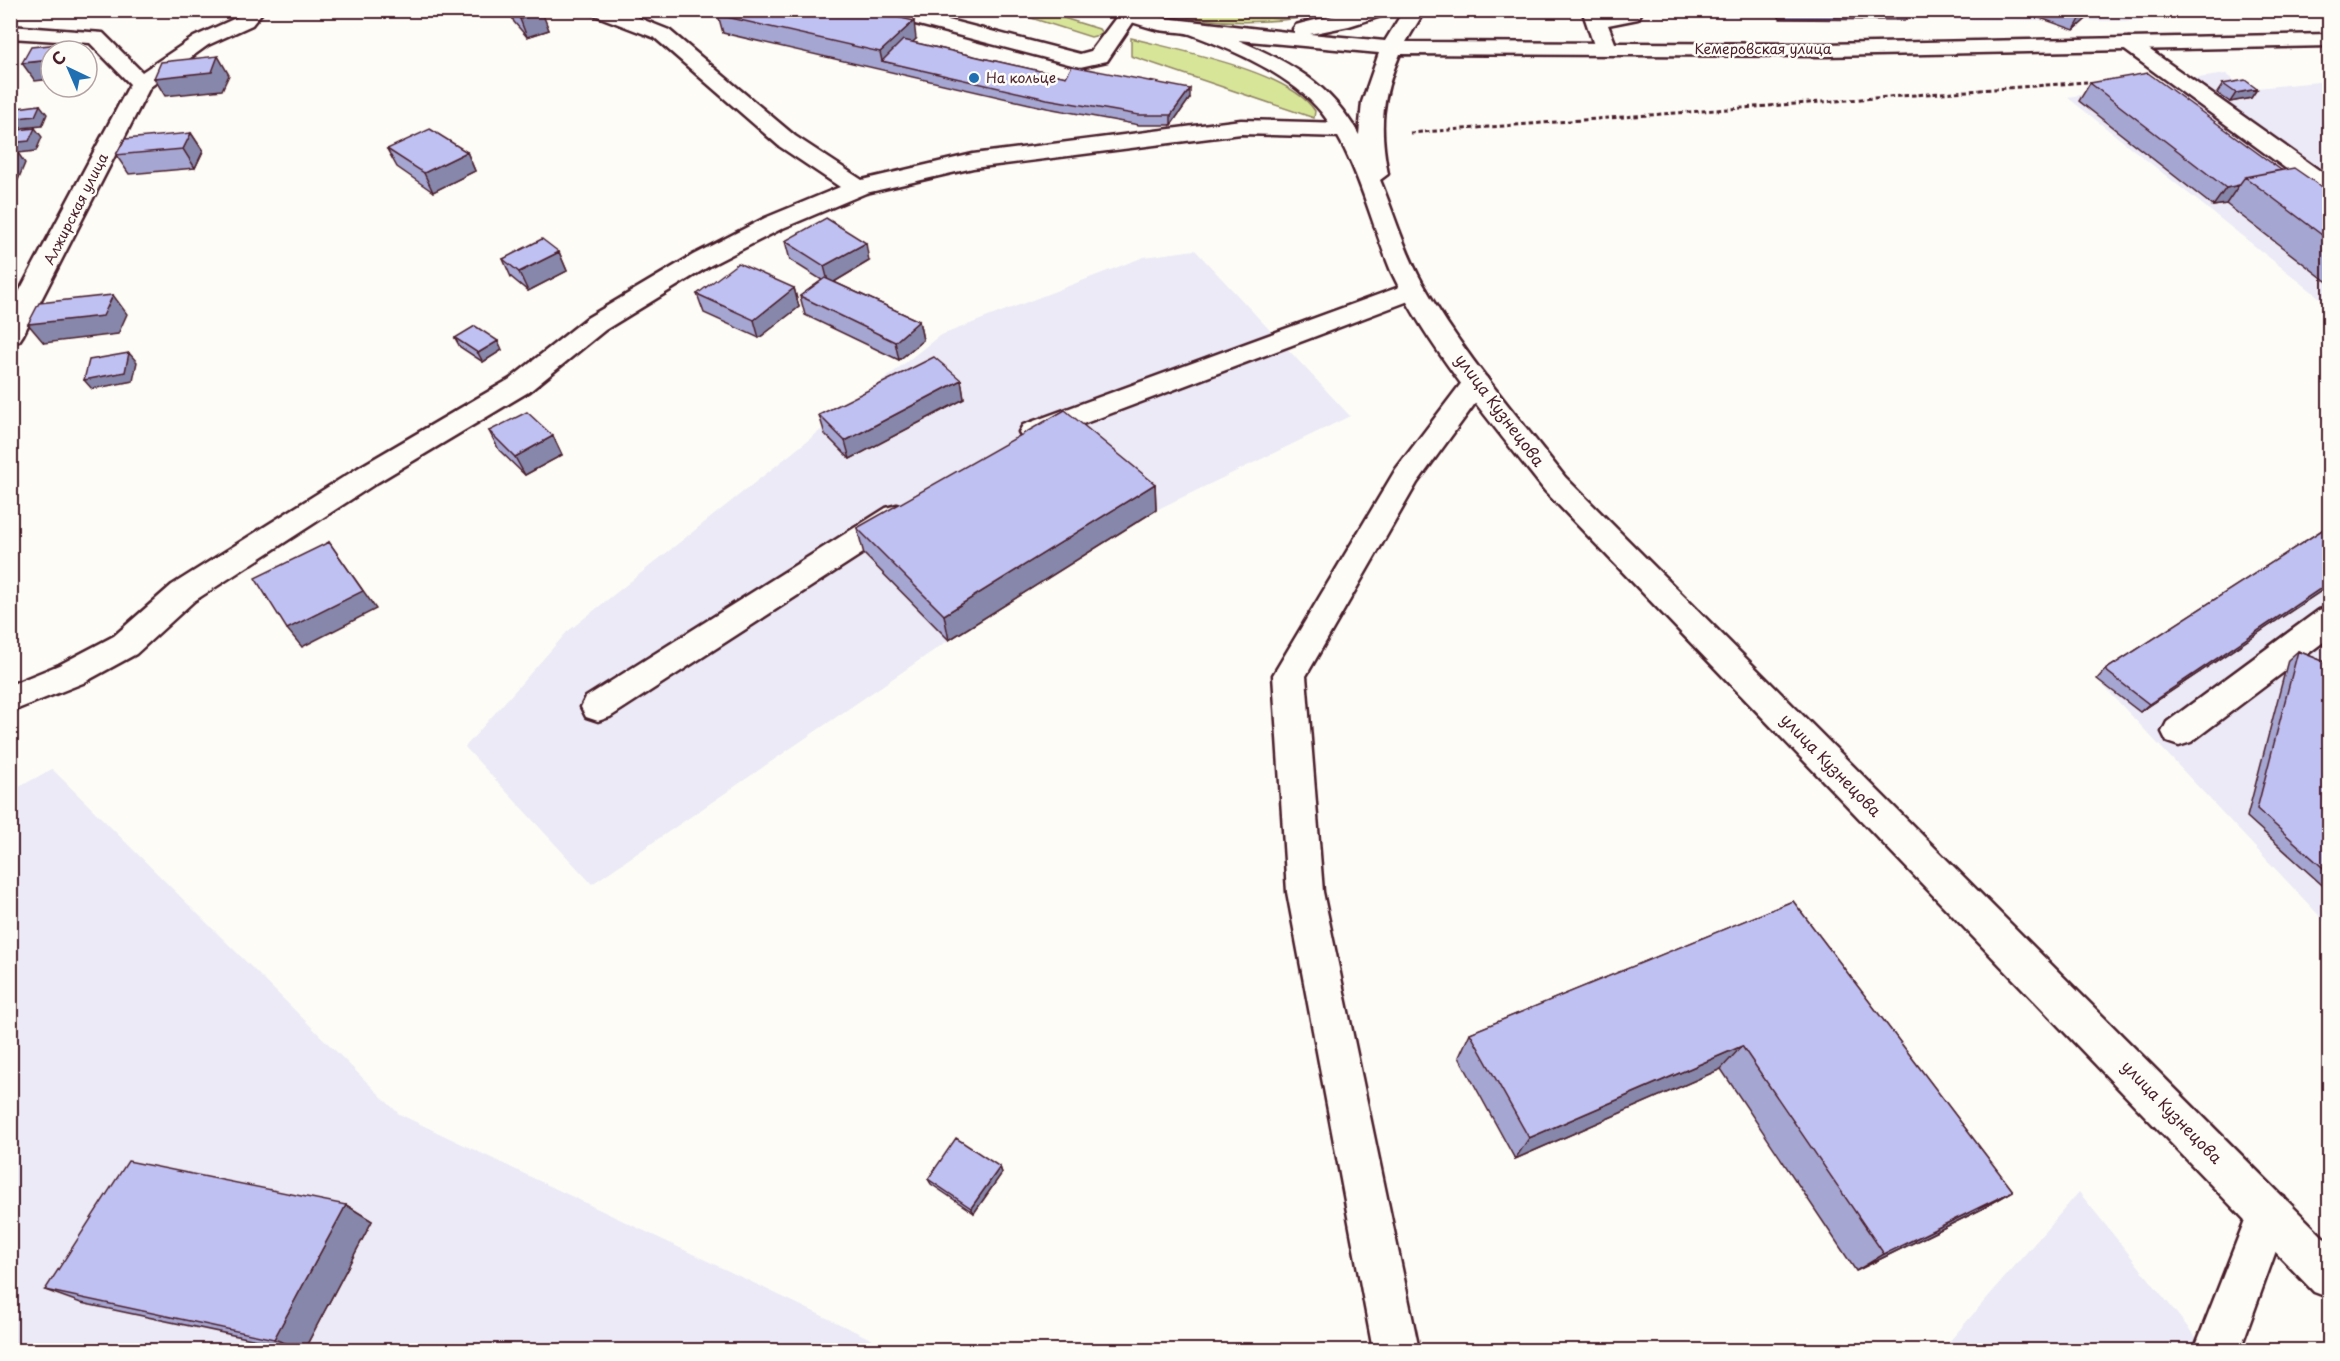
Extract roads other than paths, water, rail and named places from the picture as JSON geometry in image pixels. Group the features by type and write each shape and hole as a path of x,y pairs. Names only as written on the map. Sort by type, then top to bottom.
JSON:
{"main road":[{"path":"10,32 96,37 141,83 201,41 245,21 254,10"},
{"path":"599,10 662,34 787,141 858,188"},
{"path":"884,10 1080,61 1099,56 1121,13 1198,30 1274,32 1342,22 1380,10"},
{"path":"1358,134 1390,48 1415,10"},
{"path":"1606,48 1594,16 1631,15 1633,10"},
{"path":"1198,30 1267,62 1307,85 1358,134"},
{"name":"Кемеровская улица","path":"1198,30 1390,48 1824,50 2330,40"},
{"path":"2129,44 2330,190"},
{"name":"Алжирская улица","path":"10,335 141,83"},
{"path":"10,699 71,674 125,645 183,593 368,475 520,385 596,324 722,250 774,223 858,188 973,161 1241,127 1358,134"},
{"name":"улица Кузнецова","path":"1358,134 1399,264 1413,290 1476,383 1555,484 2330,1276"},
{"path":"2304,171 2330,167"},
{"path":"1012,442 1022,436 1413,290"},
{"path":"1396,1350 1305,892 1289,675 1406,476 1476,383"},
{"path":"598,707 921,500"},
{"path":"2179,732 2326,626"},
{"path":"2217,1350 2269,1212"}],"place":[{"name":"На кольце","path":"974,78"}]}
